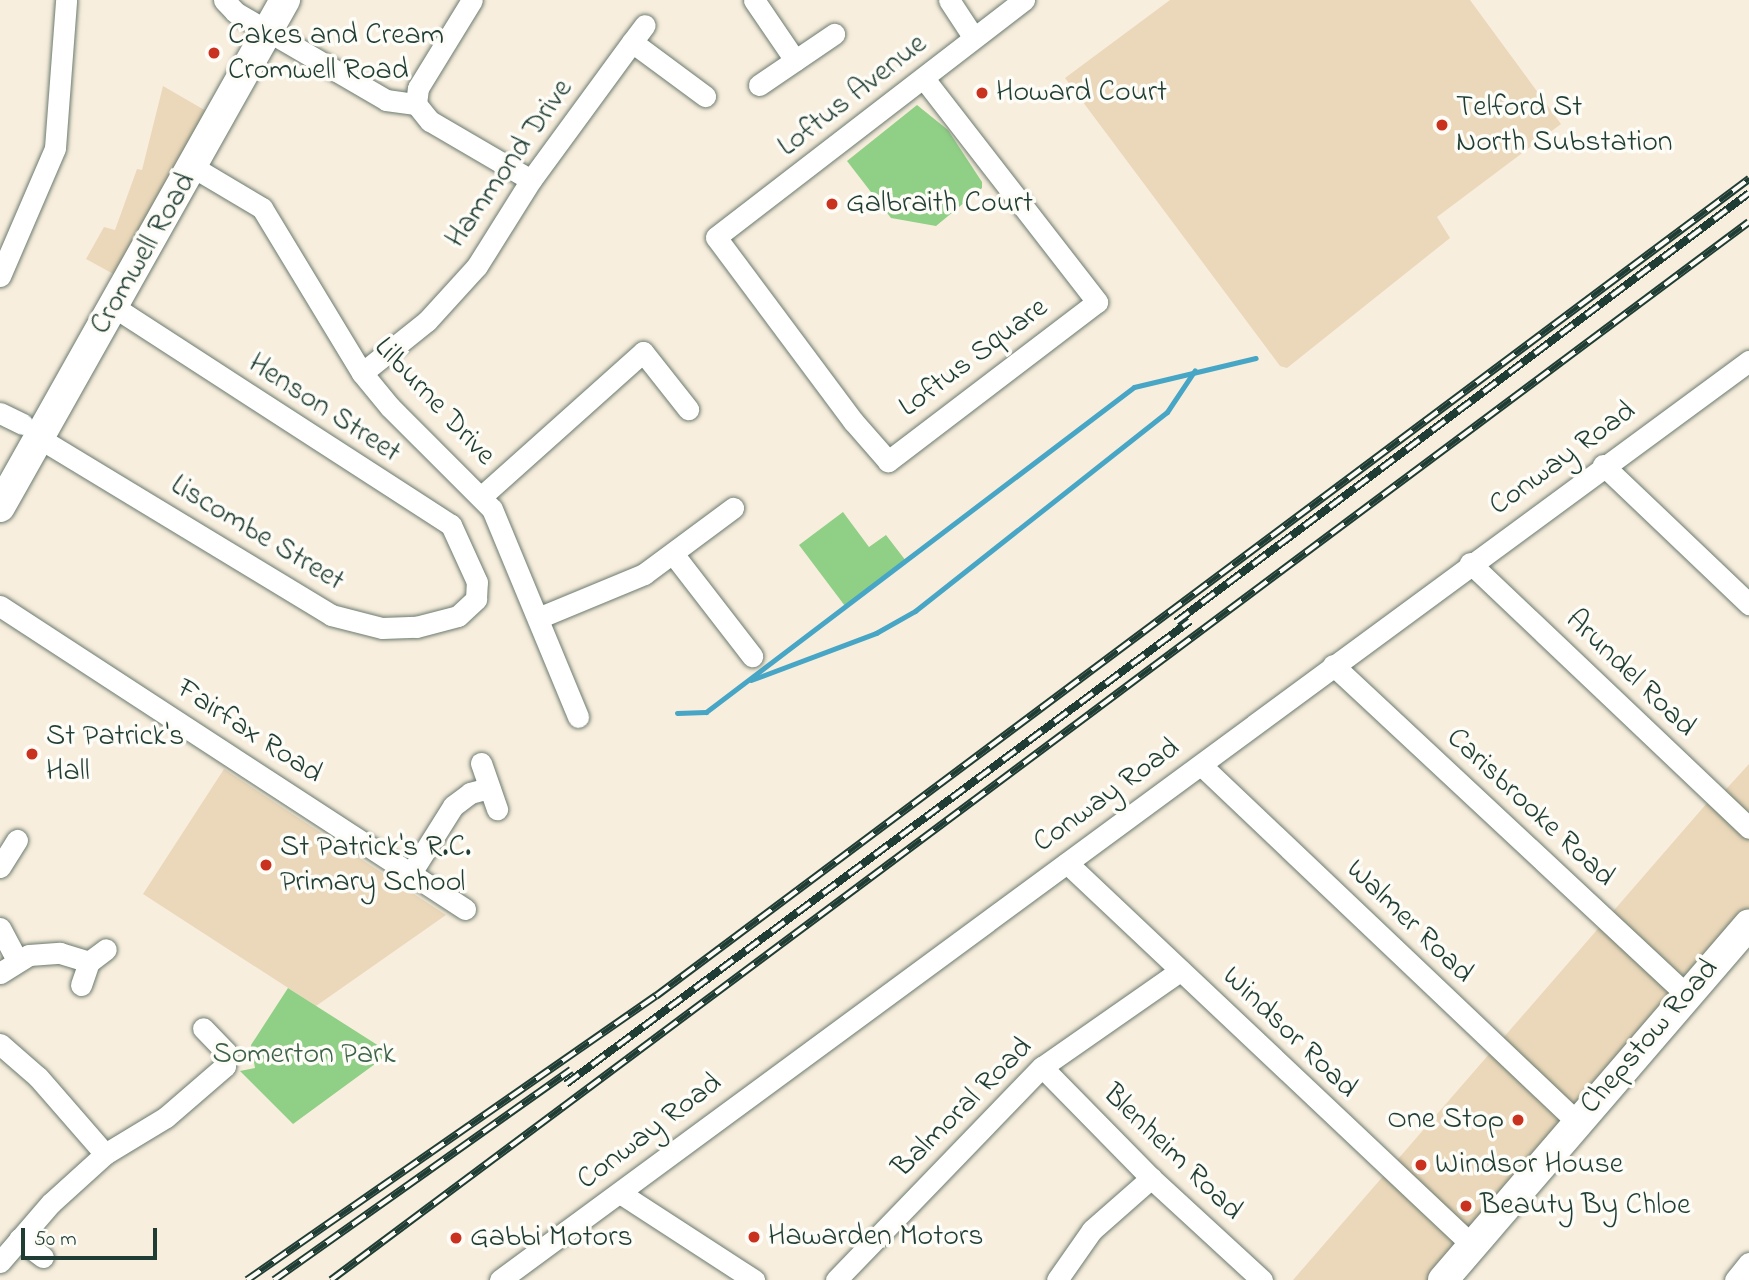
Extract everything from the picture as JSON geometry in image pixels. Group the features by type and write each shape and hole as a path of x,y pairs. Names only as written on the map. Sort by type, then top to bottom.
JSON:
{"street":[{"path":"0,276 55,148 66,0"},
{"path":"224,0 269,31 386,100 415,104 430,121 531,180"},
{"name":"Cromwell Road","path":"0,507 31,431 114,307 285,0"},
{"path":"415,104 418,88 472,0"},
{"path":"754,0 795,60"},
{"path":"949,0 974,38"},
{"name":"Loftus Avenue","path":"716,237 925,80 1024,0"},
{"name":"Hammond Drive","path":"362,373 427,321 461,286 492,245 531,180 639,33 705,96"},
{"path":"759,85 834,34"},
{"name":"Loftus Square","path":"716,237 888,461 1097,302 925,80"},
{"name":"Lilburne Drive","path":"193,167 246,197 272,220 319,308 362,373 414,431 482,496 496,516 578,717"},
{"name":"Henson Street","path":"114,307 451,525 477,582"},
{"path":"482,496 650,346 688,409"},
{"name":"Conway Road","path":"500,1280 1201,765 1603,465 1745,371"},
{"name":"Liscombe Street","path":"0,413 293,594 345,620 400,628 447,620 472,606 477,582"},
{"path":"1603,465 1749,604"},
{"path":"538,618 619,587 674,555 733,508"},
{"path":"674,555 752,656"},
{"name":"Arundel Road","path":"1470,563 1749,828"},
{"name":"Fairfax Road","path":"0,606 465,909"},
{"name":"Carisbrooke Road","path":"1333,664 1687,995"},
{"path":"481,763 497,809"},
{"name":"Walmer Road","path":"1201,765 1576,1121"},
{"path":"411,873 453,806 470,793 489,788"},
{"path":"0,867 17,840"},
{"name":"Windsor Road","path":"1066,863 1472,1245"},
{"name":"Chepstow Road","path":"1444,1280 1576,1121 1749,924"},
{"path":"0,928 8,967 50,953 97,956 80,985"},
{"name":"Balmoral Road","path":"836,1280 1042,1067 1181,970"},
{"path":"0,1262 19,1239 105,1154 166,1117 225,1066 226,1052 203,1027"},
{"path":"0,1044 38,1077 105,1154"},
{"name":"Blenheim Road","path":"1042,1067 1151,1178 1262,1280"},
{"path":"1057,1280 1092,1230 1151,1178"},
{"path":"620,1193 754,1280"},
{"path":"19,1239 43,1257"},
{"path":"1735,1280 1749,1263"}],"shaded area":[{"path":"1170,0 1470,0 1561,124 1437,217 1450,238 1287,368 1280,366 1065,78"},
{"path":"163,86 220,119 128,282 86,259 104,227 115,230 137,169 142,170"},
{"path":"1749,764 1749,924 1444,1280 1293,1280 1714,795 1718,798"},
{"name":"St Patrick's R.C. Primary School","path":"224,769 446,915 316,1006 143,894"}],"green space":[{"path":"917,105 948,130 982,182 982,188 936,226 891,218 847,161"},
{"path":"843,512 869,547 886,535 906,561 845,606 799,545"},
{"name":"Somerton Park","path":"288,988 390,1053 293,1124 240,1071 255,1068 251,1045"}],"waterway":[{"path":"677,713 706,712 1134,387 1256,358"},
{"path":"751,680 876,633 915,611 1167,412 1195,370"}],"railway":[{"path":"247,1280 656,996 1749,179"},
{"path":"1176,622 1749,193"},
{"path":"331,1280 1749,222"},
{"path":"566,1084 1190,621"},
{"path":"274,1280 571,1070"}],"place":[{"name":"Cakes and Cream Cromwell Road","path":"214,53"},
{"name":"Howard Court","path":"982,93"},
{"name":"Telford St North Substation","path":"1442,125"},
{"name":"Galbraith Court","path":"832,204"},
{"name":"St Patrick's Hall","path":"32,754"},
{"name":"St Patrick's R.C. Primary School","path":"266,865"},
{"name":"One Stop","path":"1518,1120"},
{"name":"Windsor House","path":"1421,1165"},
{"name":"Beauty By Chloe","path":"1466,1206"},
{"name":"Hawarden Motors","path":"754,1237"},
{"name":"Gabbi Motors","path":"456,1238"}]}
